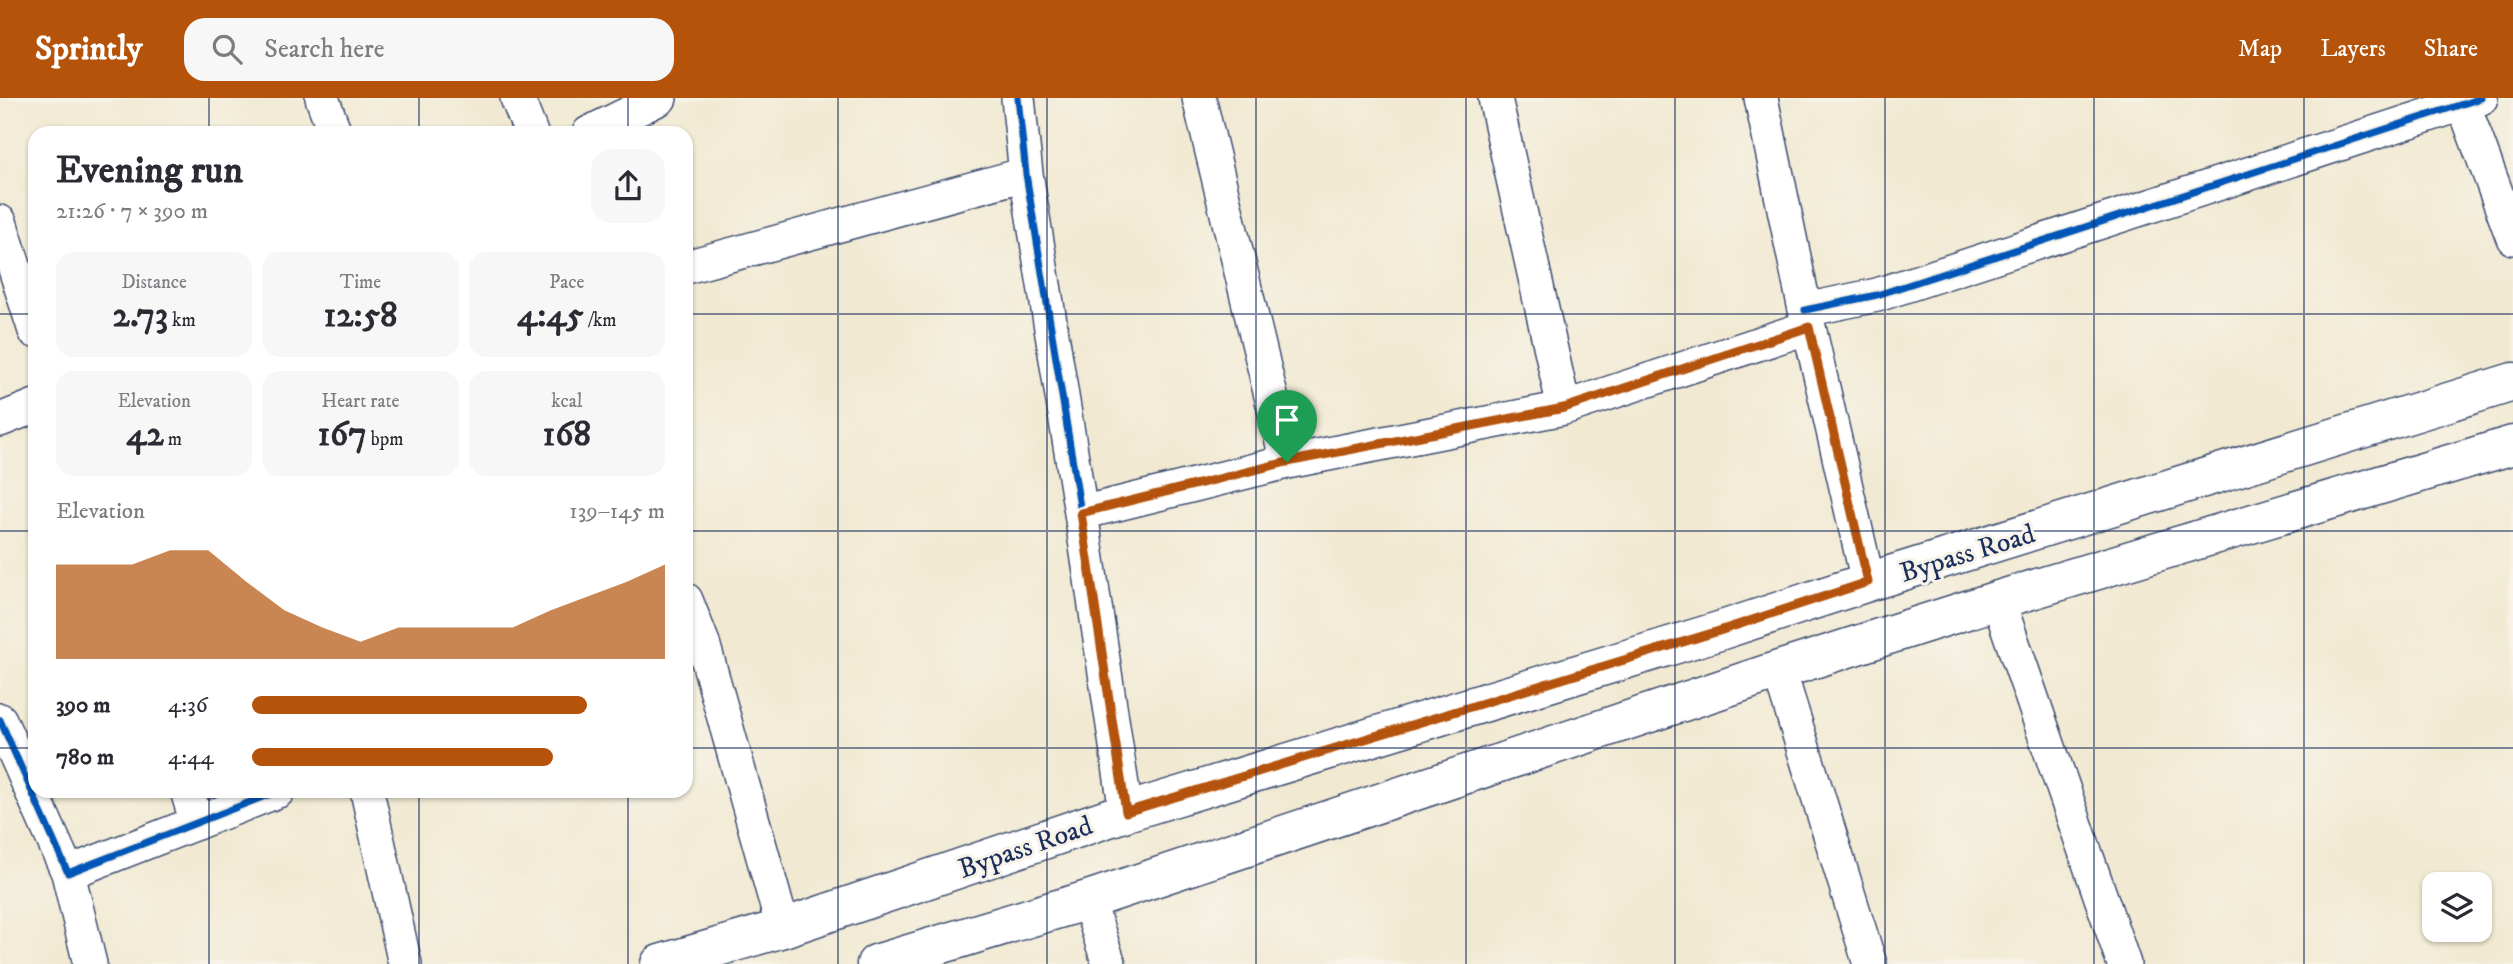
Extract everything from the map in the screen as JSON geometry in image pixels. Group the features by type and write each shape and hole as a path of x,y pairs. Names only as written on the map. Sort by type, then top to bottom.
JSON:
{"main road":[{"name":"Bypass Road","path":"660,964 783,928 1126,812 1719,631 1868,582 2513,382"},
{"name":"Bypass Road","path":"876,964 1088,900 1998,600 2513,445"}],"street":[{"path":"322,98 332,126"},
{"path":"517,98 528,126"},
{"path":"603,126 660,98"},
{"path":"1018,98 1026,174 1126,812"},
{"path":"1199,98 1287,462"},
{"path":"1495,98 1564,408"},
{"path":"1761,98 1807,318 1868,582"},
{"path":"1081,513 1287,462 1564,408 1807,318 2468,100 2513,238"},
{"path":"693,265 1026,174"},
{"path":"0,222 28,309"},
{"path":"0,421 28,409"},
{"path":"1998,600 2124,964"},
{"path":"694,646 783,928"},
{"path":"1779,670 1870,964"},
{"path":"0,720 28,783"},
{"path":"35,798 68,873 90,964"},
{"path":"189,798 197,822"},
{"path":"68,873 260,798"},
{"path":"369,798 405,964"},
{"path":"1088,900 1109,964"}],"cycle path":[{"path":"1018,98 1026,174 1081,513 1287,462 1564,408 1809,327"},
{"path":"1805,310 1877,295 2481,98"},
{"path":"0,720 28,783"},
{"path":"35,798 68,873 260,798"}],"route":[{"path":"1809,327 1868,582 1719,631 1126,812 1081,513 1287,462 1564,408 1809,327"}]}
